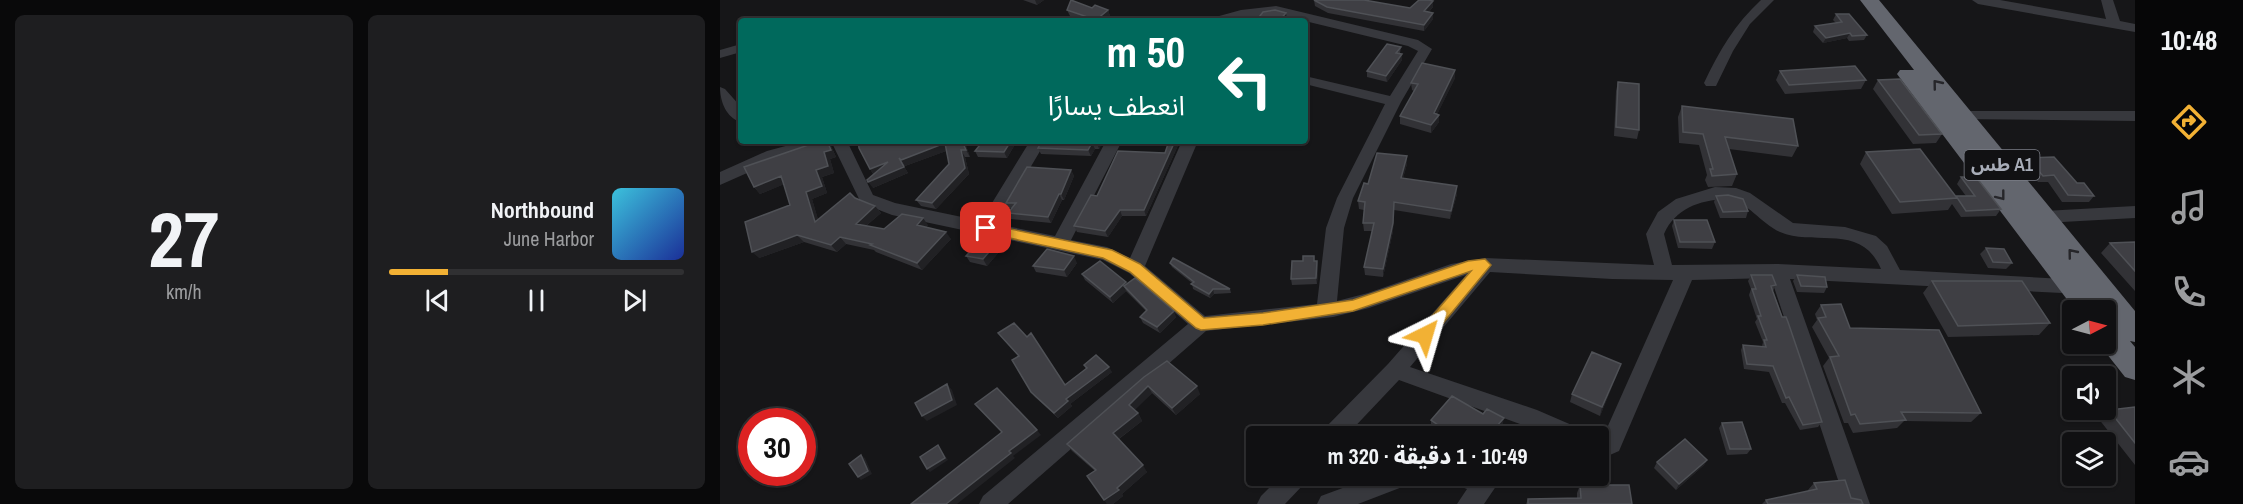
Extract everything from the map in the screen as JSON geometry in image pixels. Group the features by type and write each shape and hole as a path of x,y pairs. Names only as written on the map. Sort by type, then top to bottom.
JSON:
{"highway":[{"name":"طس A1","path":"1850,0 2082,300"},
{"name":"طس A1","path":"1869,0 2098,286 2124,323 2135,369"}],"street":[{"path":"1712,83 1726,51 1745,22 1768,0"},
{"path":"1978,0 2135,28"},
{"path":"2107,0 2114,24"},
{"path":"1240,17 1276,10 1308,18"},
{"path":"1308,18 1423,47 1425,52 1394,102 1345,198 1335,228 1326,310"},
{"path":"720,54 738,49"},
{"path":"1308,81 1394,102"},
{"path":"720,92 738,111"},
{"path":"1963,117 2135,116"},
{"path":"764,144 773,155"},
{"path":"720,179 773,155 812,144"},
{"path":"840,144 867,199 892,209 1107,254 1135,268 1201,324"},
{"path":"986,228 1036,144"},
{"path":"1060,244 1112,144"},
{"path":"1135,268 1189,144"},
{"path":"1665,272 1655,234 1666,214 1696,198 1709,194 1729,193 1744,196 1784,227 1798,231 1830,231 1860,237 1874,244 1881,251 1893,276"},
{"path":"2043,217 2135,212"},
{"path":"1342,426 1395,370 1485,265"},
{"path":"991,504 1201,324 1353,305 1468,266 1612,272 1778,271 2072,287 2098,286"},
{"path":"1778,271 1858,504"},
{"path":"1609,445 1686,272"},
{"path":"1395,370 1525,426"},
{"path":"1269,504 1286,486"},
{"path":"1329,504 1376,486"},
{"path":"1469,504 1484,486"}],"building":[{"path":"1071,0 1092,8 1095,5 1108,10 1098,18 1090,18 1067,10"},
{"path":"1314,0 1364,0 1410,8 1419,0 1429,0 1433,1 1424,11 1433,13 1424,25 1327,7"},
{"path":"1275,10 1286,13 1282,18 1258,18 1263,12"},
{"path":"1836,14 1849,14 1867,35 1852,36 1850,33 1826,38 1815,26 1842,22"},
{"path":"1387,44 1401,47 1396,53 1402,54 1386,76 1367,71"},
{"path":"1422,63 1455,70 1434,113 1439,115 1431,125 1400,116 1418,84 1411,83"},
{"path":"1855,66 1866,80 1789,85 1780,71"},
{"path":"1900,79 1942,134 1919,135 1878,80"},
{"path":"1618,82 1639,84 1639,130 1616,127"},
{"path":"1682,106 1793,119 1798,146 1725,137 1737,174 1712,176 1710,169 1713,169 1703,134 1683,132"},
{"path":"811,144 828,144 831,150 824,152 828,166 816,170 822,186 806,192 815,222 850,193 855,198 875,206 856,224 884,229 902,214 923,218 917,225 946,232 917,263 870,245 872,244 840,237 831,245 797,235 752,252 745,222 790,205 781,176 754,187 744,167"},
{"path":"858,144 942,144 901,160 899,158 904,167 868,182 867,180 888,162 870,169"},
{"path":"945,144 963,144 966,150 961,150 965,168 932,203 916,200 949,164"},
{"path":"981,144 1009,144 1004,152 975,151"},
{"path":"1040,144 1091,144 1088,150 1038,148"},
{"path":"1168,144 1174,144 1144,210 1120,210 1105,231 1074,226 1091,195 1097,196 1118,151 1165,153"},
{"path":"1920,149 1957,198 1900,202 1866,152"},
{"path":"1377,153 1407,156 1401,178 1457,186 1451,211 1394,202 1393,223 1383,269 1364,267 1374,223 1363,223 1365,202 1358,201 1364,183 1368,184"},
{"path":"2054,157 2077,183 2084,183 2094,196 2068,195 2054,175 2043,176 2028,158"},
{"path":"1027,167 1071,170 1048,217 1008,213 1016,203 1006,203"},
{"path":"1961,177 1976,177 2001,209 1966,211 1956,196 1975,196"},
{"path":"1728,195 1743,199 1748,211 1723,212 1716,196"},
{"path":"1674,220 1707,220 1715,242 1680,242"},
{"path":"986,234 1001,238 983,259 966,256"},
{"path":"2135,242 2135,271 2110,243"},
{"path":"1986,248 2004,249 2012,263 1993,262"},
{"path":"1047,249 1074,256 1064,270 1033,266"},
{"path":"1303,256 1314,256 1314,261 1317,261 1316,278 1291,279 1292,261 1303,261"},
{"path":"1173,258 1230,289 1213,289 1209,294 1191,284 1194,282 1170,263"},
{"path":"1100,261 1126,282 1110,297 1082,274"},
{"path":"1751,275 1772,275 1776,285 1771,286 1773,292 1782,317 1786,317 1788,322 1822,422 1803,425 1789,397 1786,398 1773,366 1747,364 1743,345 1766,347 1764,340 1767,340 1758,316 1761,316 1752,289 1756,289"},
{"path":"1797,275 1825,277 1827,287 1801,286"},
{"path":"1135,278 1174,311 1157,327 1140,317 1147,310 1124,286"},
{"path":"1932,281 2022,281 2050,323 1958,326"},
{"path":"1841,304 1850,328 1939,330 1981,413 1901,412 1906,420 1860,424 1855,414 1851,415 1830,357 1839,356 1818,318 1826,317 1821,305"},
{"path":"1014,323 1027,337 1031,333 1065,385 1087,368 1084,365 1096,355 1109,367 1066,399 1068,401 1054,413 1031,392 1012,360 1019,356 998,333"},
{"path":"1592,352 1621,364 1602,407 1572,394"},
{"path":"1167,361 1197,386 1172,408 1148,386 1129,405 1138,413 1113,433 1143,465 1117,488 1119,490 1104,500 1087,476 1096,470 1067,444 1144,377"},
{"path":"947,384 952,400 922,416 915,403"},
{"path":"997,388 1037,430 946,504 911,504 1002,432 975,404"},
{"path":"1452,396 1483,414 1487,409 1504,418 1497,426 1440,426 1431,420"},
{"path":"2135,407 2135,443 2116,419 2116,409"},
{"path":"1742,422 1751,449 1730,449 1722,423"},
{"path":"1685,439 1707,460 1679,484 1657,462"},
{"path":"938,445 945,458 927,469 920,457"},
{"path":"861,455 868,471 858,477 849,464"},
{"path":"1845,480 1851,498 1861,500 1863,504 1768,504 1766,500 1817,489 1814,483"},
{"path":"1629,485 1632,504 1528,504 1528,499 1581,498 1580,486"}],"route":[{"path":"986,228 1107,254 1135,268 1201,324 1263,319 1353,305 1448,272 1468,266 1485,265 1425,335"}]}
